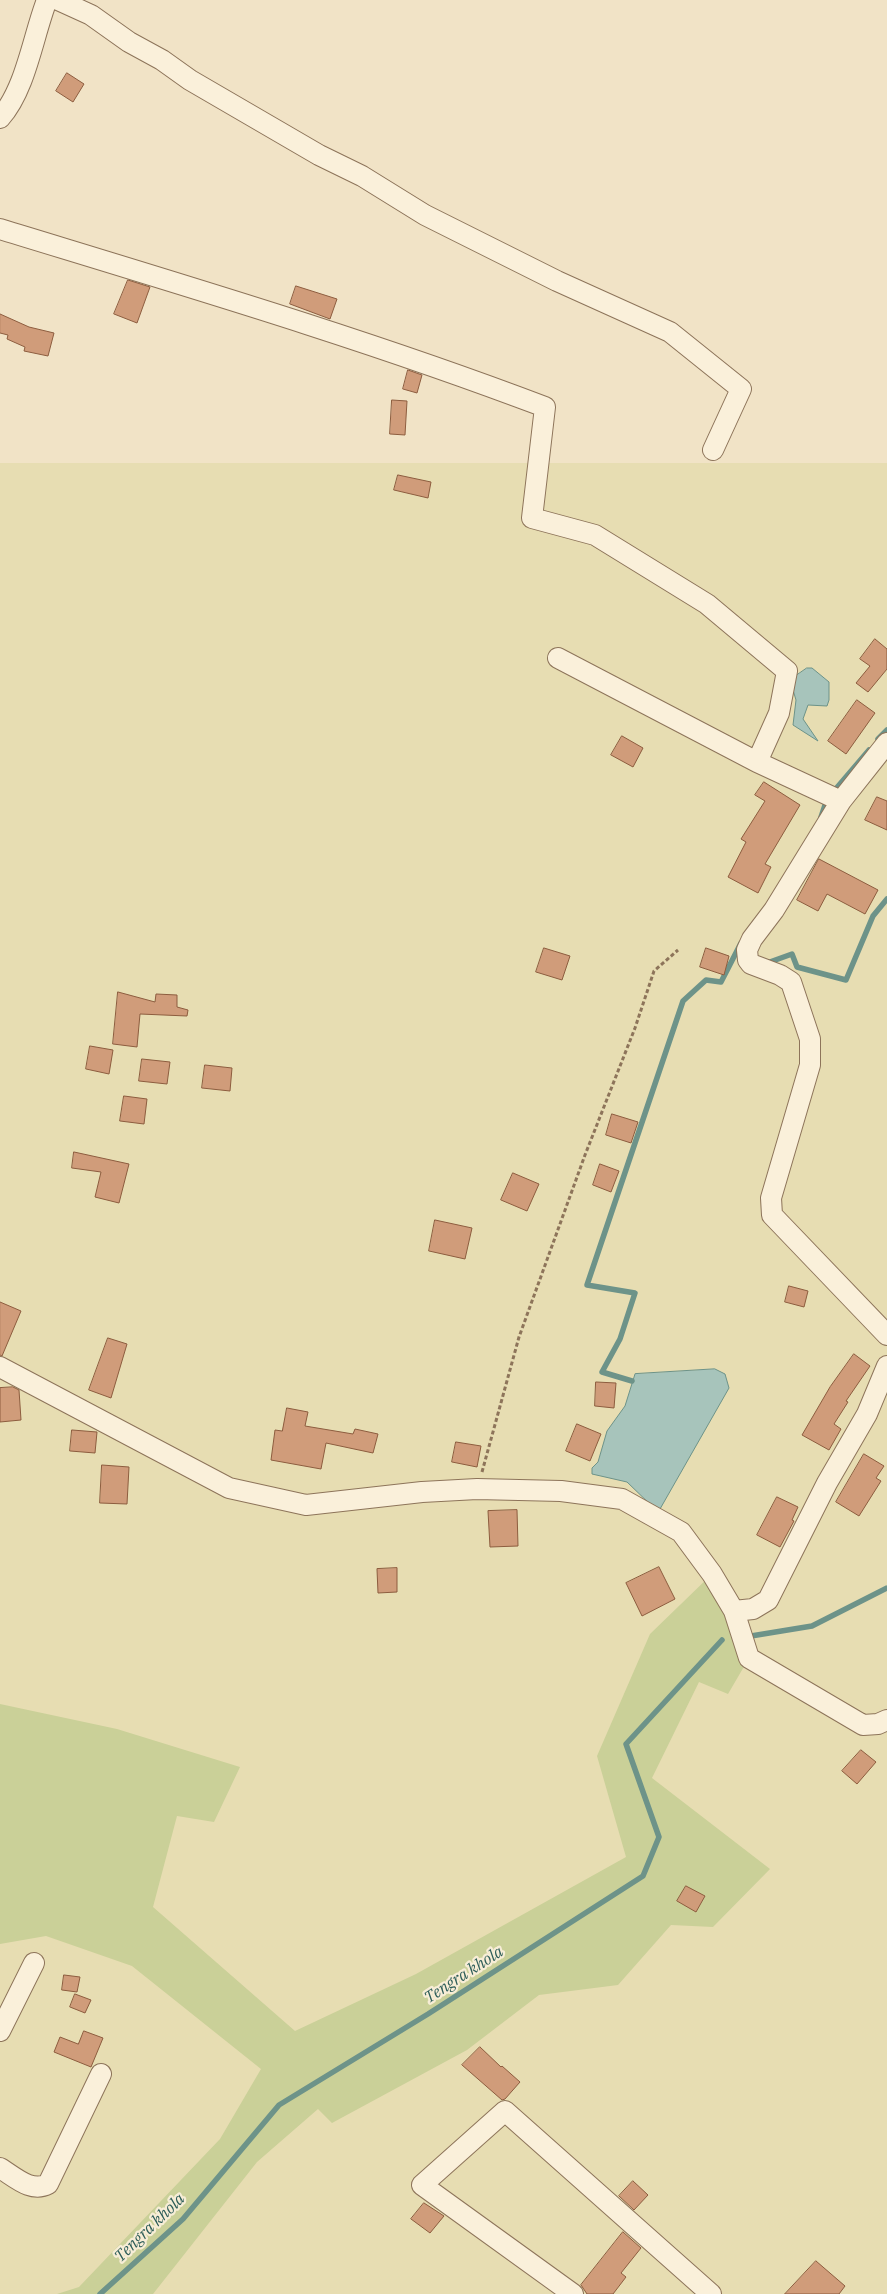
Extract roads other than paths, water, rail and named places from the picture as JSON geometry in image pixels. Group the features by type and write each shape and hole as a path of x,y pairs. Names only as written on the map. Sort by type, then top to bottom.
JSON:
{"street":[{"path":"0,118 9,108 25,68 47,0"},
{"path":"58,0 91,15 129,42 162,60 190,80 228,100 319,155 362,176 426,215 557,281 670,332 741,389 713,450"},
{"path":"0,229 243,304 461,375 545,407 532,518 595,534 707,604 787,671 780,713 757,762"},
{"path":"558,658 757,762 841,801"},
{"path":"887,743 841,801 774,910 752,939 747,955 748,960 755,968 780,975 791,982 810,1039 810,1065 771,1198 772,1215 887,1335"},
{"path":"734,1611 753,1608 768,1600 827,1483 867,1414 887,1366"},
{"path":"0,1367 229,1488 306,1505 422,1492 476,1489 561,1491 622,1499 681,1532 712,1574 734,1611 749,1658 863,1725 878,1724 887,1720"},
{"path":"0,2031 34,1963"},
{"path":"0,2168 33,2188 41,2188 48,2184 101,2074"},
{"path":"572,2294 422,2185 506,2111 711,2294"}],"water":[{"path":"807,668 812,668 829,682 827,706 808,705 803,719 818,741 793,725 796,700 790,680"},
{"path":"715,1369 725,1374 729,1388 660,1509 655,1509 627,1482 592,1474 592,1468 598,1462 607,1431 625,1406 635,1374"}],"waterway":[{"path":"878,739 887,730"},
{"path":"834,791 869,750"},
{"path":"821,817 825,805"},
{"path":"765,962 767,963 792,954 797,967 846,980 873,916 887,899"},
{"path":"632,1381 602,1372 620,1339 635,1293 587,1285 683,1001 706,980 721,982 741,943"},
{"name":"Tengra khola","path":"751,1636 812,1626 887,1588"},
{"name":"Tengra khola","path":"100,2294 183,2219 279,2105 428,2014 643,1876 659,1837 626,1744 722,1640"}]}
